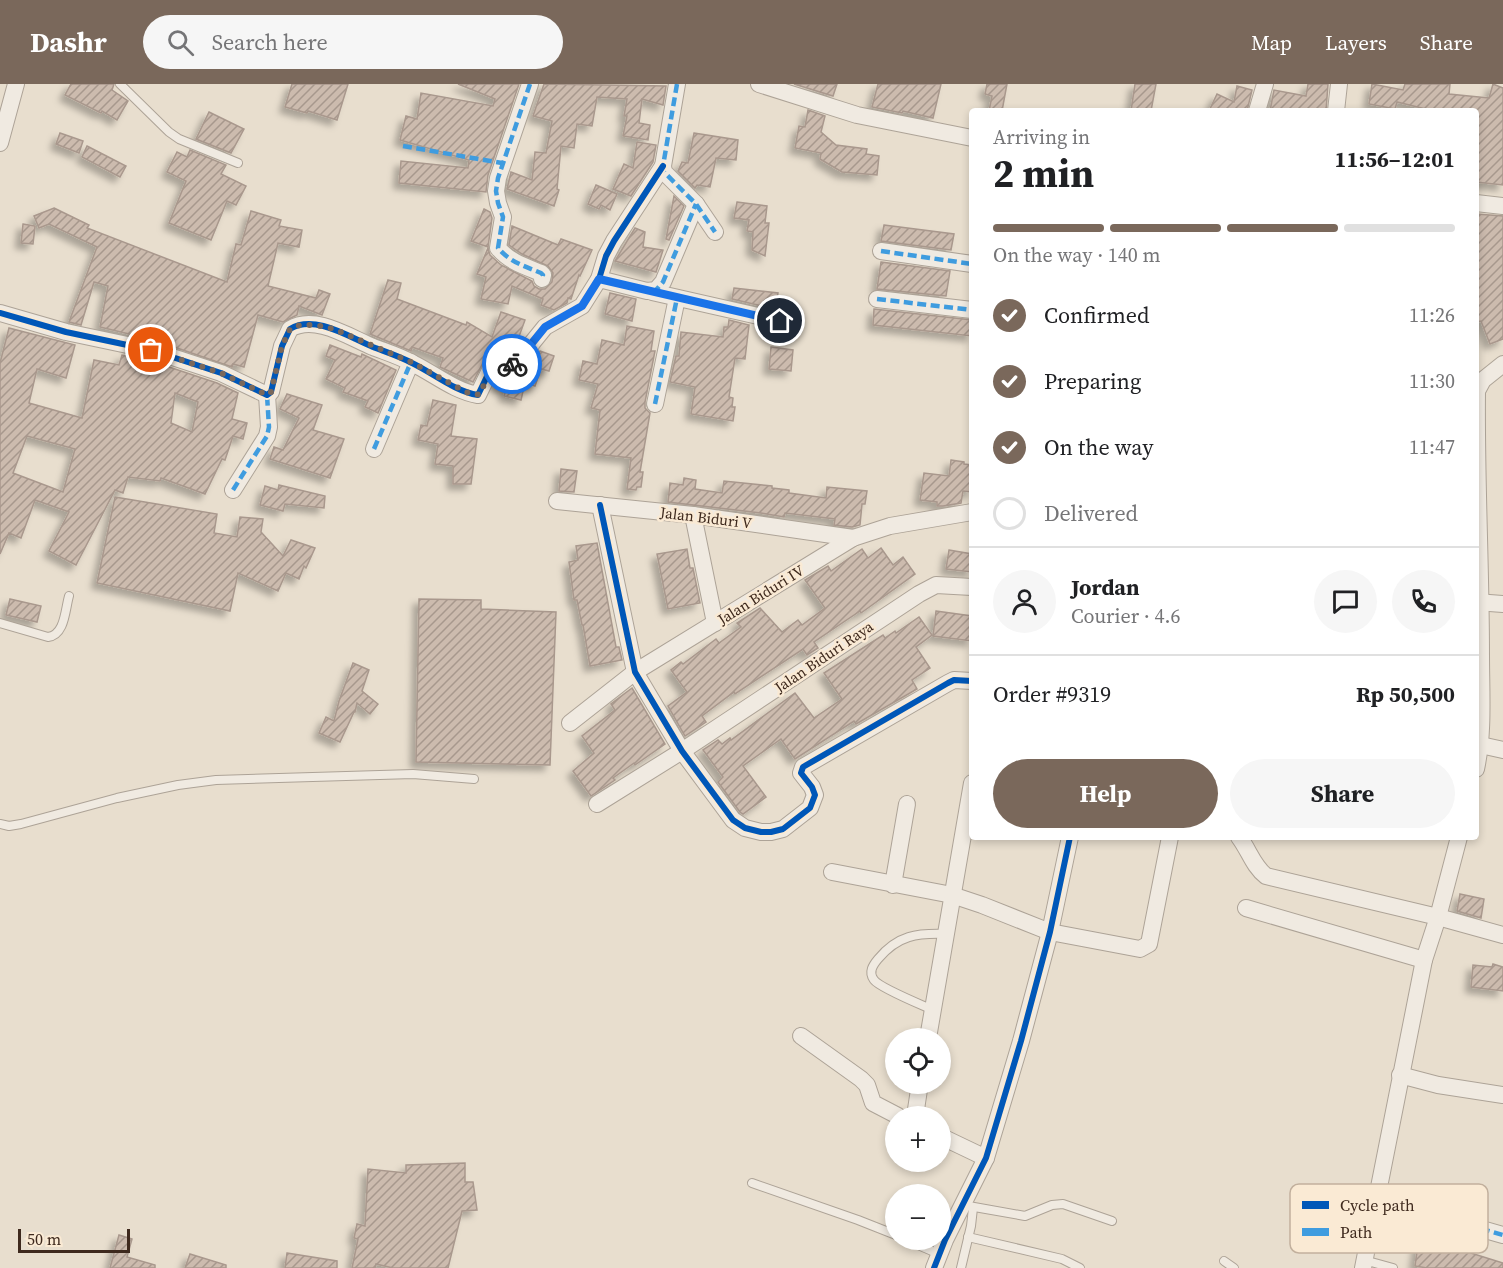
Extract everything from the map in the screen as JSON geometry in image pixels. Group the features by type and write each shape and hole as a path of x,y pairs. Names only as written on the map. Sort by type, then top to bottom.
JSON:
{"street":[{"path":"0,143 16,84"},
{"path":"530,84 498,178 498,203 503,217 498,248 516,263 541,273 542,279"},
{"path":"677,84 663,166 664,172 696,204 715,232"},
{"path":"759,84 857,115 969,137"},
{"path":"1258,108 1265,84"},
{"path":"1336,108 1338,84"},
{"path":"232,490 267,436 267,395 271,392 282,346 290,329 294,326 316,325 334,329 411,362 466,392 478,395 492,366 522,364 532,343 545,327 582,306 599,279 606,256 614,241 663,166"},
{"path":"1479,203 1503,206"},
{"path":"652,292 663,282 696,204"},
{"path":"881,251 969,264"},
{"path":"599,279 780,321"},
{"path":"655,404 677,298"},
{"path":"877,299 969,310"},
{"path":"0,313 66,332 151,350 221,373 267,395"},
{"path":"374,449 411,362"},
{"path":"1479,387 1483,380 1503,364"},
{"name":"Jalan Biduri V","path":"557,501 693,515 853,538"},
{"path":"600,505 635,672 682,751 733,820 746,828 761,832 783,829 810,808 815,795 801,773 803,767 948,683 969,681"},
{"name":"Jalan Biduri IV","path":"570,723 635,672 853,538 890,526 969,513"},
{"path":"693,515 715,623"},
{"name":"Jalan Biduri Raya","path":"597,804 682,751 919,594 936,585 969,587"},
{"path":"1479,602 1503,604"},
{"path":"1479,756 1503,750"},
{"path":"930,1028 969,800"},
{"path":"893,885 907,804"},
{"path":"936,1261 968,1207 986,1158 1050,932 1069,840"},
{"path":"832,872 952,895 1050,932 1140,949 1149,944 1151,937 1169,840"},
{"path":"1241,840 1249,850 1253,863 1266,876 1503,935"},
{"path":"1380,1184 1424,960 1458,840"},
{"path":"1245,908 1424,960"},
{"path":"801,1036 861,1079 867,1085 873,1102 885,1109"},
{"path":"1400,1075 1503,1095"},
{"path":"951,1141 986,1158"},
{"path":"1488,1231 1503,1235"}],"lane":[{"path":"120,84 174,135 238,163"},
{"path":"0,623 48,637 54,636 60,632 69,596"},
{"path":"0,824 9,826 21,824 127,796 178,785 216,780 413,774 474,779"},
{"path":"933,1010 877,983 871,973 872,966 898,940 925,933 946,934"},
{"path":"752,1183 885,1231"},
{"path":"961,1268 968,1237 968,1207 1025,1216 1052,1205 1063,1204 1112,1221"},
{"path":"968,1237 1062,1259 1080,1268"},
{"path":"920,1250 936,1261"},
{"path":"1224,1262 1233,1268"},
{"path":"1364,1264 1393,1268"}],"building":[{"path":"71,84 114,84 112,90 128,101 117,120 65,95"},
{"path":"292,84 348,84 337,120 285,107"},
{"path":"458,84 519,84 488,175 486,192 399,183 401,161 468,168 469,160 400,140 406,116 417,119 421,93 493,106 495,99"},
{"path":"544,84 666,86 663,105 642,99 639,123 650,125 648,140 623,136 627,116 624,116 627,99 597,97 592,126 577,124 574,148 561,146 557,189 559,190 554,206 507,189 511,172 532,180 535,152 546,153 552,121 533,116"},
{"path":"794,84 837,84 833,96"},
{"path":"878,84 941,84 933,118 872,107"},
{"path":"987,84 1007,84 1003,108 990,108 992,96 985,94"},
{"path":"1135,84 1156,84 1152,108 1131,108"},
{"path":"1308,84 1328,84 1326,108 1271,108 1274,90 1306,96"},
{"path":"1372,84 1403,90 1405,84 1450,84 1449,94 1489,98 1493,84 1503,88 1503,185 1479,182 1479,108 1422,108 1397,102 1395,108 1390,108 1369,104"},
{"path":"1237,86 1252,90 1248,108 1210,108 1217,94 1234,102"},
{"path":"808,110 825,116 821,132 836,145 867,149 866,154 879,156 877,175 842,172 820,159 821,153 795,148 799,126 805,127"},
{"path":"209,112 244,129 231,153 196,139"},
{"path":"60,133 83,141 79,153 56,144"},
{"path":"694,133 738,140 736,160 716,158 710,187 697,185 695,188 678,171 682,162 688,163"},
{"path":"637,142 656,145 653,162 631,196 613,189 624,164 633,168"},
{"path":"87,146 126,166 120,177 82,157"},
{"path":"190,150 226,165 221,174 246,186 236,205 227,201 211,240 169,223 186,181 167,172 177,152 187,157"},
{"path":"596,185 617,194 610,210 601,205 599,209 588,204"},
{"path":"674,196 684,206 669,240 666,239"},
{"path":"737,202 767,206 765,223 769,223 765,256 752,250 753,232 747,231 749,220 734,218"},
{"path":"54,208 89,225 87,228 227,282 236,244 241,245 251,211 281,220 279,226 302,230 299,247 278,243 268,286 316,298 319,290 330,294 322,315 299,306 297,315 283,322 258,315 244,367 233,364 232,367 154,340 100,327 108,286 94,282 81,325 69,322 97,247 49,224 39,228 34,216"},
{"path":"484,209 490,212 492,218 488,247 471,241"},
{"path":"1479,214 1503,216 1503,339 1490,344 1481,321 1479,321"},
{"path":"23,224 35,226 33,244 21,243"},
{"path":"884,225 954,234 951,250 881,241"},
{"path":"512,226 558,245 561,239 592,250 579,275 571,299 568,298 567,303 554,310 541,305 543,299 512,286 508,304 481,299 486,277 477,274 488,248 490,255 501,265 532,281 539,289 545,289 552,282 553,273 548,266 509,245"},
{"path":"635,228 645,232 643,247 663,250 656,272 615,261"},
{"path":"881,262 950,271 946,296 877,289"},
{"path":"388,280 401,283 397,299 466,325 467,322 492,337 501,312 525,320 515,354 486,357 473,382 440,367 443,358 412,347 411,351 370,334"},
{"path":"734,288 778,293 775,309 732,299"},
{"path":"610,293 636,299 632,321 605,314"},
{"path":"874,309 969,320 969,336 873,325"},
{"path":"729,320 749,325 745,359 735,358 729,397 733,398 732,407 735,407 733,421 691,414 695,387 670,382 676,356 679,356 681,332 723,337 724,327 728,327"},
{"path":"627,326 654,331 651,351 655,351 645,402 645,408 650,413 640,472 643,472 641,487 637,487 636,490 627,489 631,458 595,454 600,410 591,408 598,384 579,380 583,361 597,364 602,340 624,345"},
{"path":"9,328 75,345 66,378 37,369 29,403 82,418 94,360 119,365 122,355 148,360 217,383 238,393 232,419 247,423 243,439 233,436 225,460 222,459 205,494 161,478 160,481 128,477 123,493 115,490 76,565 49,551 69,512 35,500 21,538 9,533 0,554 0,363","holes":["175,393 198,402 192,432 171,423","27,436 75,449 63,492 13,473"]},
{"path":"330,345 361,357 362,354 396,370 378,413 365,407 368,401 343,392 345,388 326,379 335,360 326,356"},
{"path":"771,347 793,350 791,371 769,369"},
{"path":"540,351 554,356 549,371 541,369 535,386 525,383 521,400 504,396 506,390 495,384 499,375 527,373"},
{"path":"287,394 322,405 313,430 344,439 330,478 270,459 274,447 283,450 299,418 280,409"},
{"path":"433,400 456,405 451,436 477,439 471,484 453,484 453,466 435,464 438,444 418,440 421,425 427,426"},
{"path":"951,460 969,465 969,492 963,491 961,503 937,506 937,502 920,500 924,473 949,476"},
{"path":"561,469 577,471 574,492 559,491"},
{"path":"684,478 696,480 695,489 722,493 724,481 772,486 772,488 789,490 789,493 826,498 827,487 867,491 865,504 862,504 860,525 852,527 834,525 835,519 785,513 784,517 668,502 670,483 683,485"},
{"path":"279,485 325,496 324,508 285,504 283,511 260,505 265,486 278,490"},
{"path":"115,497 217,514 214,533 237,537 240,517 263,519 261,532 283,556 291,540 315,548 299,579 286,573 278,591 238,573 230,611 97,583"},
{"path":"597,543 616,647 619,647 622,660 590,666 577,600 574,600 569,562 578,560 576,546"},
{"path":"881,548 893,565 903,557 915,574 861,613 860,611 814,642 818,648 807,655 803,649 735,694 734,692 702,716 706,722 685,736 668,706 687,692 671,670 681,662 683,664 716,639 719,643 741,627 737,623 760,608 782,632 798,620 802,625 825,608 805,580 828,566 831,571 862,549 868,558"},
{"path":"687,549 700,603 668,609 657,554"},
{"path":"949,550 969,553 969,572 946,569"},
{"path":"10,599 41,606 37,622 6,615"},
{"path":"419,599 481,600 481,609 556,612 550,765 416,762"},
{"path":"936,611 969,616 969,641 933,636"},
{"path":"919,617 932,635 916,647 930,668 912,680 917,689 856,724 854,721 795,759 781,739 743,766 766,797 743,814 740,812 718,782 723,777 703,750 718,740 722,744 730,738 731,740 795,693 814,718 842,699 824,673 883,635 885,638 895,631 896,633"},
{"path":"353,663 369,670 362,691 378,704 370,714 357,703 340,742 319,733 326,717 334,721"},
{"path":"632,688 665,744 635,765 634,763 613,778 615,780 591,796 573,771 594,753 582,736 615,710 611,704"},
{"path":"1460,894 1484,899 1481,918 1457,911"},
{"path":"1493,964 1503,967 1503,991 1471,987 1473,965 1492,967"},
{"path":"465,1163 465,1182 473,1182 477,1210 462,1211 448,1268 393,1268 376,1264 375,1268 352,1268 358,1239 354,1238 357,1224 365,1226 368,1169 406,1173 406,1165"},
{"path":"119,1235 132,1239 127,1257 155,1265 155,1268 110,1268"},
{"path":"287,1253 337,1261 337,1268 285,1268"},
{"path":"1417,1253 1471,1253 1503,1263 1503,1268 1415,1266"},
{"path":"190,1254 226,1265 226,1268 185,1268"}],"marked path":[{"path":"530,84 498,178 496,191 503,217 498,248 512,260 541,273 542,279"},
{"path":"677,84 663,166 664,172 696,204 715,232"},
{"path":"403,146 502,163"},
{"path":"599,279 647,291 656,290 663,282 696,204"},
{"path":"881,251 969,264"},
{"path":"652,292 780,321"},
{"path":"655,404 677,298"},
{"path":"877,299 969,310"},
{"path":"374,449 411,362"},
{"path":"233,490 267,436 269,427 267,395"},
{"path":"1488,1231 1503,1235"}],"cycle path":[{"path":"0,313 66,332 151,350 221,373 267,395 271,392 282,346 290,329 300,325 321,325 402,358 452,386 478,395 492,366 522,364 532,343 545,327 582,306 599,279 606,256 614,241 663,166"},
{"path":"600,505 635,672 682,751 733,820 745,828 761,832 783,829 810,808 815,795 801,773 803,767 948,683 954,680 969,681"},
{"path":"934,1268 945,1240 986,1158 1050,932 1069,840"}],"way so far":[{"path":"151,350 221,373 267,395 271,392 282,346 290,329 300,325 316,325 334,329 411,362 466,392 476,395 480,394 492,366 512,364"}],"route":[{"path":"512,364 522,364 532,343 545,327 582,306 599,279 780,321"}]}
